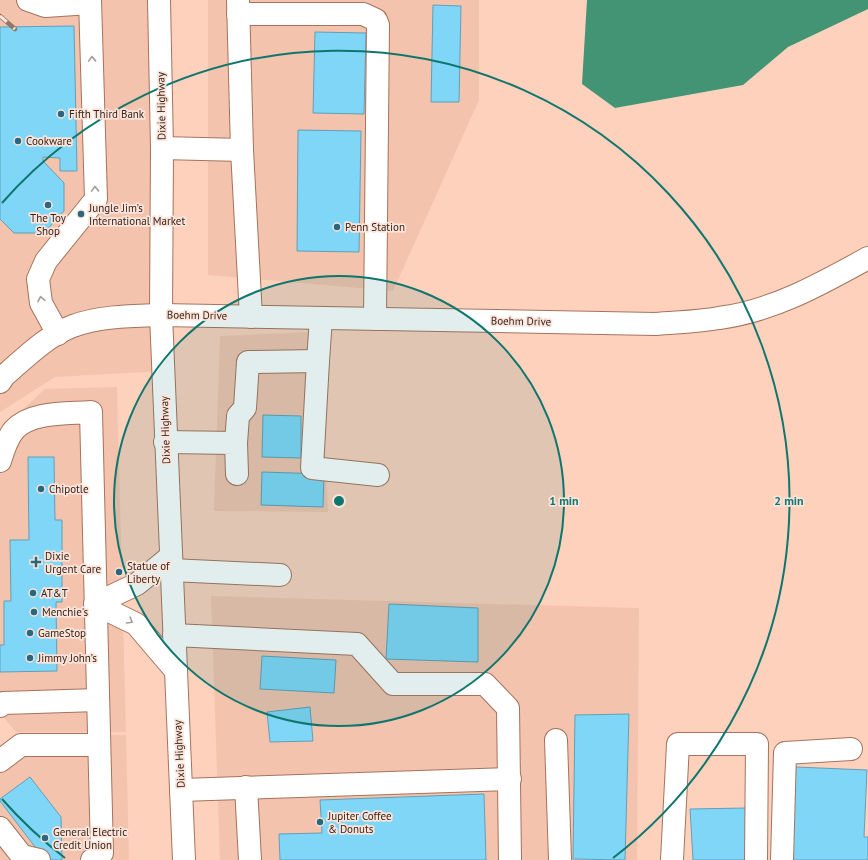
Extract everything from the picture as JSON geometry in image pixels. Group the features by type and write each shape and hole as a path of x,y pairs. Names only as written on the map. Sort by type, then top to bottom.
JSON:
{"street":[{"path":"28,0 46,6 90,1 96,198 46,261 38,279 41,303 58,334"},
{"name":"Dixie Highway","path":"159,0 162,148 161,314 165,442 184,860"},
{"path":"252,317 242,150 238,7 354,7 363,14 376,20 378,25 375,319"},
{"path":"162,148 242,150"},
{"name":"Boehm Drive","path":"0,382 4,376 42,343 73,326 106,318 161,314 655,324 720,318 765,307 814,288 868,258"},
{"path":"321,318 312,468 378,475"},
{"path":"237,474 236,443 238,416 245,408 248,362 318,361"},
{"path":"0,461 14,430 26,422 42,417 91,412 99,744 97,857"},
{"path":"165,442 236,443"},
{"path":"95,604 137,584 171,564 280,575"},
{"path":"95,604 136,624 176,671"},
{"path":"174,635 357,644 393,684 485,684 508,708 510,860"},
{"path":"0,706 3,704 98,700"},
{"path":"556,740 560,860"},
{"path":"0,761 20,745 99,744"},
{"path":"672,860 678,744 757,744 756,860"},
{"path":"782,860 785,753 851,749"},
{"path":"181,790 510,779"},
{"path":"246,787 250,860"},
{"path":"0,828 22,856 40,860"}],"shaded area":[{"name":"Jungle Jim’s International Market","path":"0,0 159,0 163,371 55,377 0,412"},
{"path":"208,0 479,0 479,100 393,291 208,275"},
{"path":"587,0 868,0 868,9 788,47 743,85 615,108 582,84"},
{"path":"309,332 325,451 328,512 214,511 220,336"},
{"path":"117,387 126,732 16,732 0,713 0,430 45,389"},
{"path":"211,596 639,608 637,860 220,860"},
{"path":"16,734 126,735 129,860 0,860 0,746"}],"building":[{"path":"433,5 461,6 459,102 431,102"},
{"name":"Jungle Jim’s International Market","path":"74,26 77,171 60,171 60,158 43,157 43,161 64,183 64,211 44,233 14,233 0,219 0,27"},
{"path":"315,32 366,33 364,114 313,113"},
{"path":"298,130 361,131 359,252 297,251"},
{"path":"263,415 301,416 301,458 262,457"},
{"path":"28,457 54,457 55,520 62,520 62,602 56,602 57,671 0,672 0,645 4,645 4,601 11,601 10,540 29,540"},
{"path":"262,472 324,474 323,507 261,505"},
{"path":"389,604 478,608 478,662 386,659"},
{"path":"262,656 336,660 334,693 260,689"},
{"path":"310,707 313,741 270,742 267,712"},
{"path":"629,714 625,860 573,859 575,715"},
{"path":"796,767 867,770 864,837 868,837 868,860 792,860"},
{"name":"General Electric Credit Union","path":"30,777 61,817 62,860 45,860 0,801 0,799"},
{"path":"484,794 486,860 280,860 279,834 322,833 320,800"},
{"path":"746,808 747,860 693,860 690,809"}],"railway":[{"path":"0,16 15,29"}],"place":[{"name":"Fifth Third Bank","path":"61,114"},
{"name":"Cookware","path":"18,141"},
{"name":"The Toy Shop","path":"48,205"},
{"name":"Jungle Jim’s International Market","path":"81,214"},
{"name":"Penn Station","path":"337,227"},
{"name":"Chipotle","path":"41,489"},
{"name":"Dixie Urgent Care","path":"36,562"},
{"name":"Statue of Liberty","path":"119,572"},
{"name":"AT&T","path":"33,593"},
{"name":"Menchie's","path":"34,612"},
{"name":"GameStop","path":"30,633"},
{"name":"Jimmy John’s","path":"30,658"},
{"name":"Jupiter Coffee & Donuts","path":"320,822"},
{"name":"General Electric Credit Union","path":"45,838"}]}
